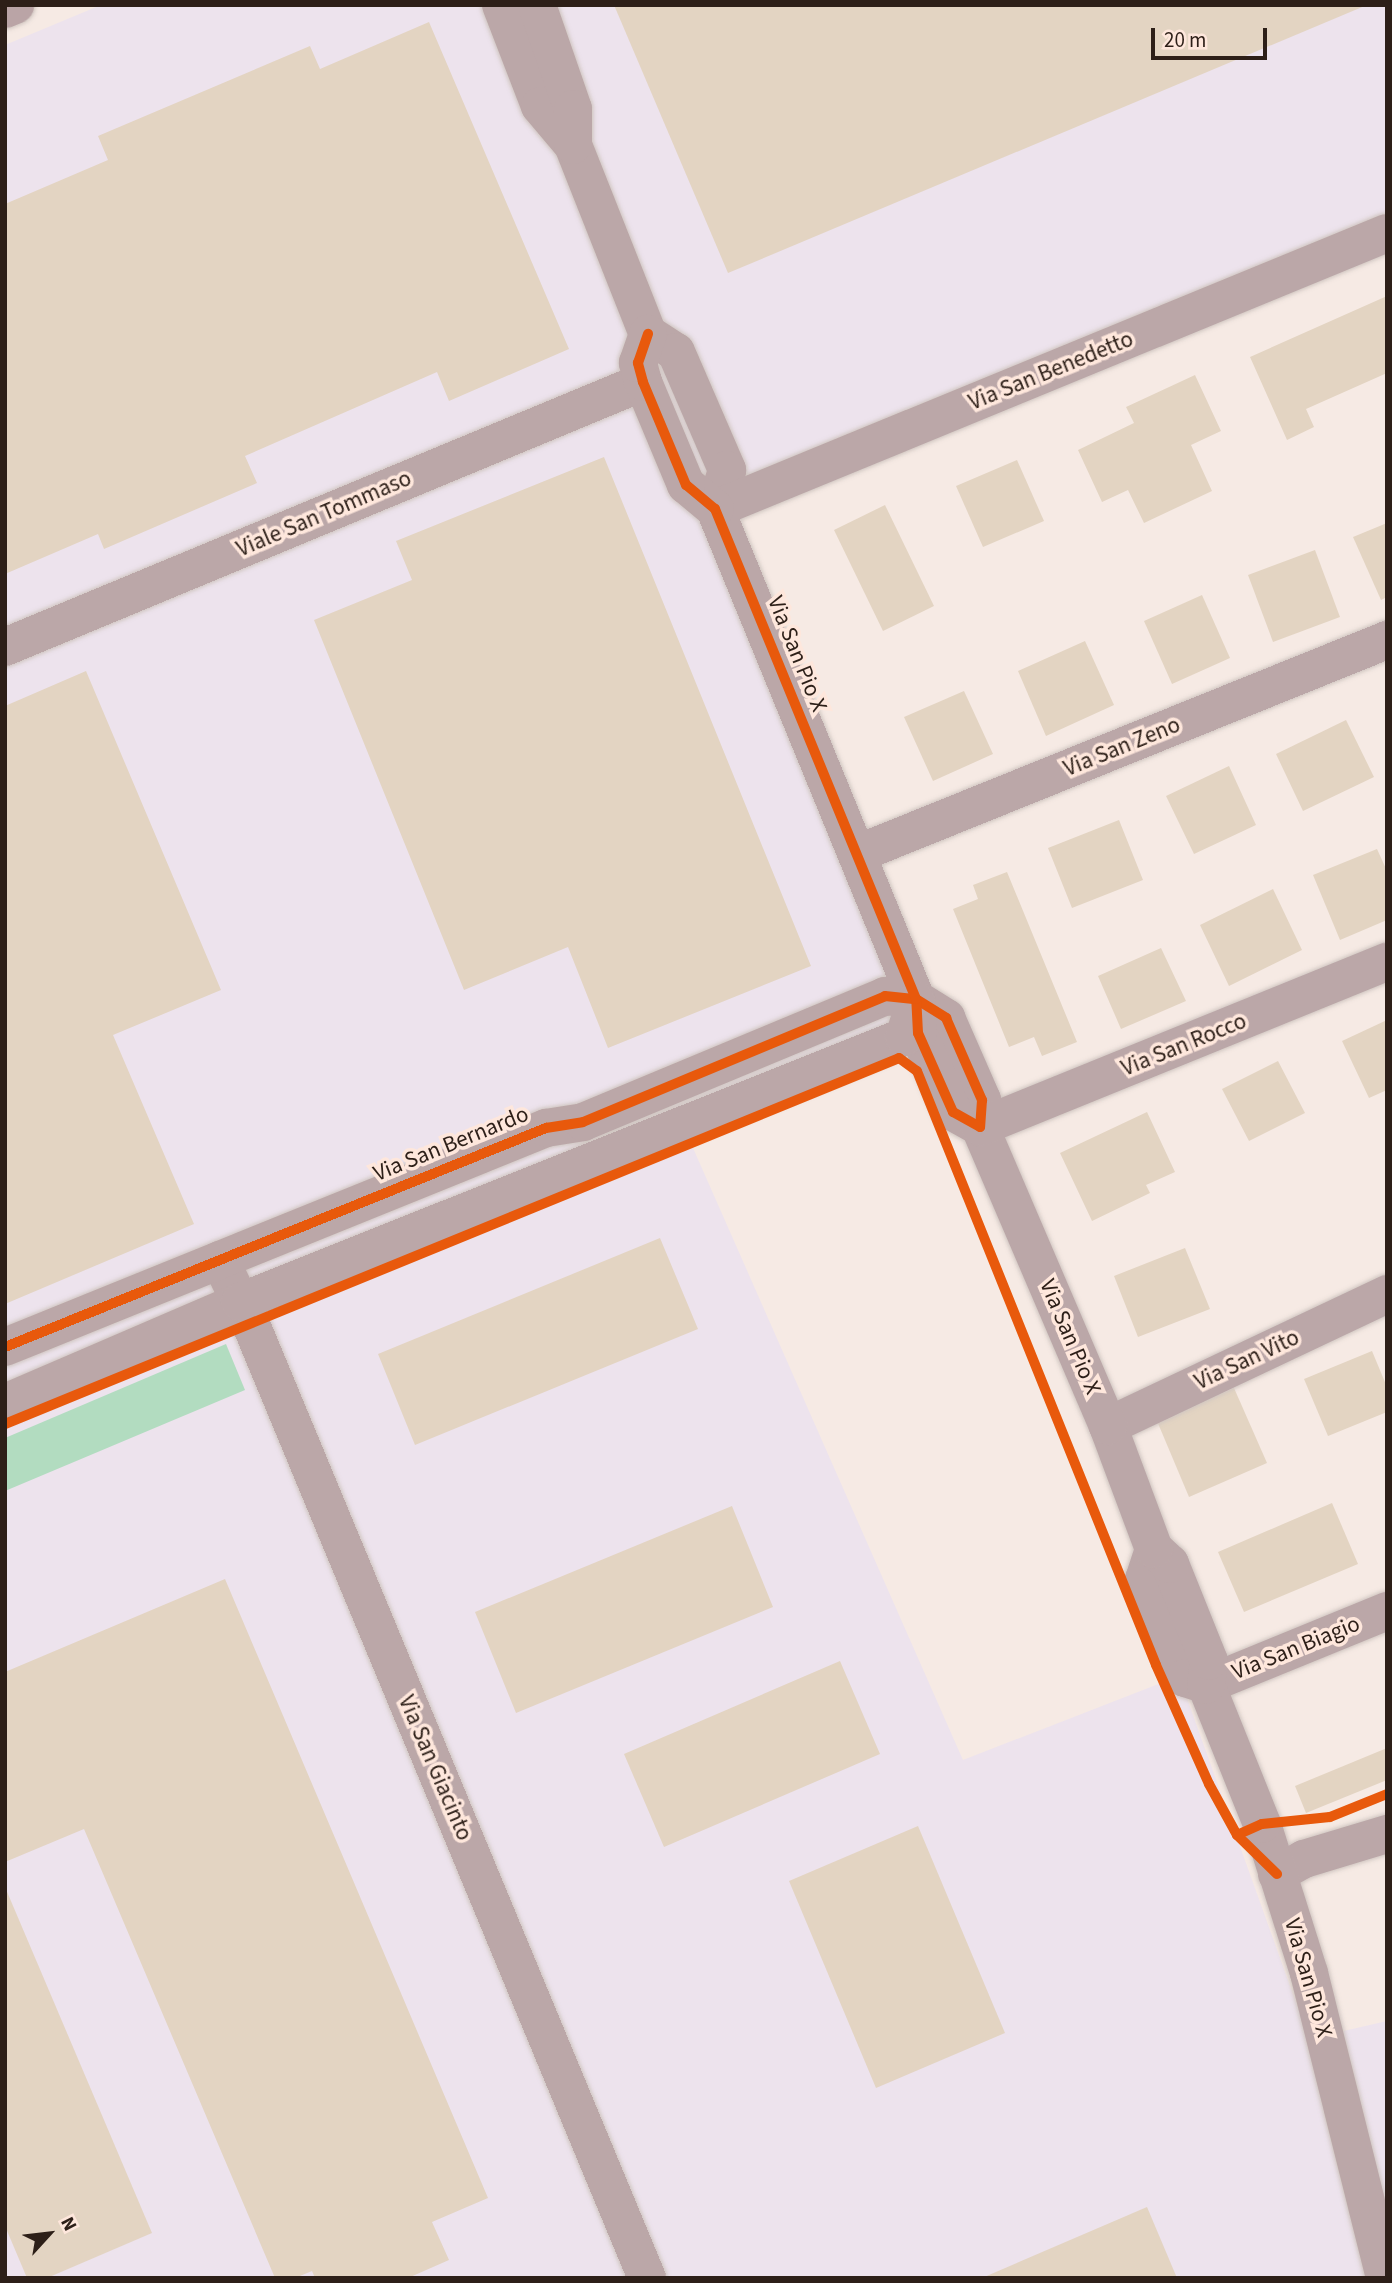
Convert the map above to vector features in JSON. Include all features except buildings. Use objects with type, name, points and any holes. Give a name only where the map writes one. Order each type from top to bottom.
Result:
[{"type":"main road","points":[[5,9],[15,5]]},
{"type":"street","points":[[501,5],[540,106],[573,145],[648,334],[676,352],[727,470],[715,509]]},
{"type":"street","points":[[537,5],[573,109],[573,145]]},
{"type":"street","name":"Via San Benedetto","points":[[715,509],[1387,233]]},
{"type":"street","name":"Via San Pio X","points":[[648,334],[638,363],[643,382],[686,485],[715,509],[916,999],[918,1033],[953,1112],[980,1127],[1108,1426],[1154,1549],[1144,1579],[1185,1678],[1206,1685],[1262,1824],[1309,1973],[1385,2278]]},
{"type":"street","name":"Viale San Tommaso","points":[[5,647],[643,382]]},
{"type":"street","name":"Via San Zeno","points":[[857,854],[1387,640]]},
{"type":"street","name":"Via San Rocco","points":[[980,1127],[1387,962]]},
{"type":"street","name":"Via San Bernardo","points":[[5,1348],[546,1128],[583,1122],[885,996],[916,999]]},
{"type":"street","points":[[5,1403],[240,1302],[904,1037],[916,999]]},
{"type":"street","name":"Via San Giacinto","points":[[220,1260],[240,1302],[647,2278]]},
{"type":"street","name":"Via San Vito","points":[[1108,1426],[1387,1294]]},
{"type":"street","name":"Via San Biagio","points":[[1206,1685],[1387,1611]]},
{"type":"street","points":[[1277,1874],[1304,1859],[1387,1834]]},
{"type":"shaded area","points":[[101,5],[1387,5],[1387,232],[700,517],[905,1018],[678,1114],[963,1760],[1179,1676],[1309,2039],[1387,2021],[1387,2278],[5,2278],[5,45]]},
{"type":"green space","points":[[226,1344],[245,1390],[5,1491],[5,1438]]},
{"type":"cycle path","points":[[5,1347],[546,1128],[583,1122],[885,996],[916,999],[946,1018],[982,1100],[980,1127],[953,1112],[918,1033],[916,999],[715,509],[686,485],[643,382],[638,363],[648,334]]},
{"type":"cycle path","points":[[5,1424],[899,1058],[917,1071],[1156,1665],[1209,1784],[1237,1835],[1277,1874]]},
{"type":"cycle path","points":[[1237,1835],[1262,1824],[1330,1817],[1387,1794]]}]
